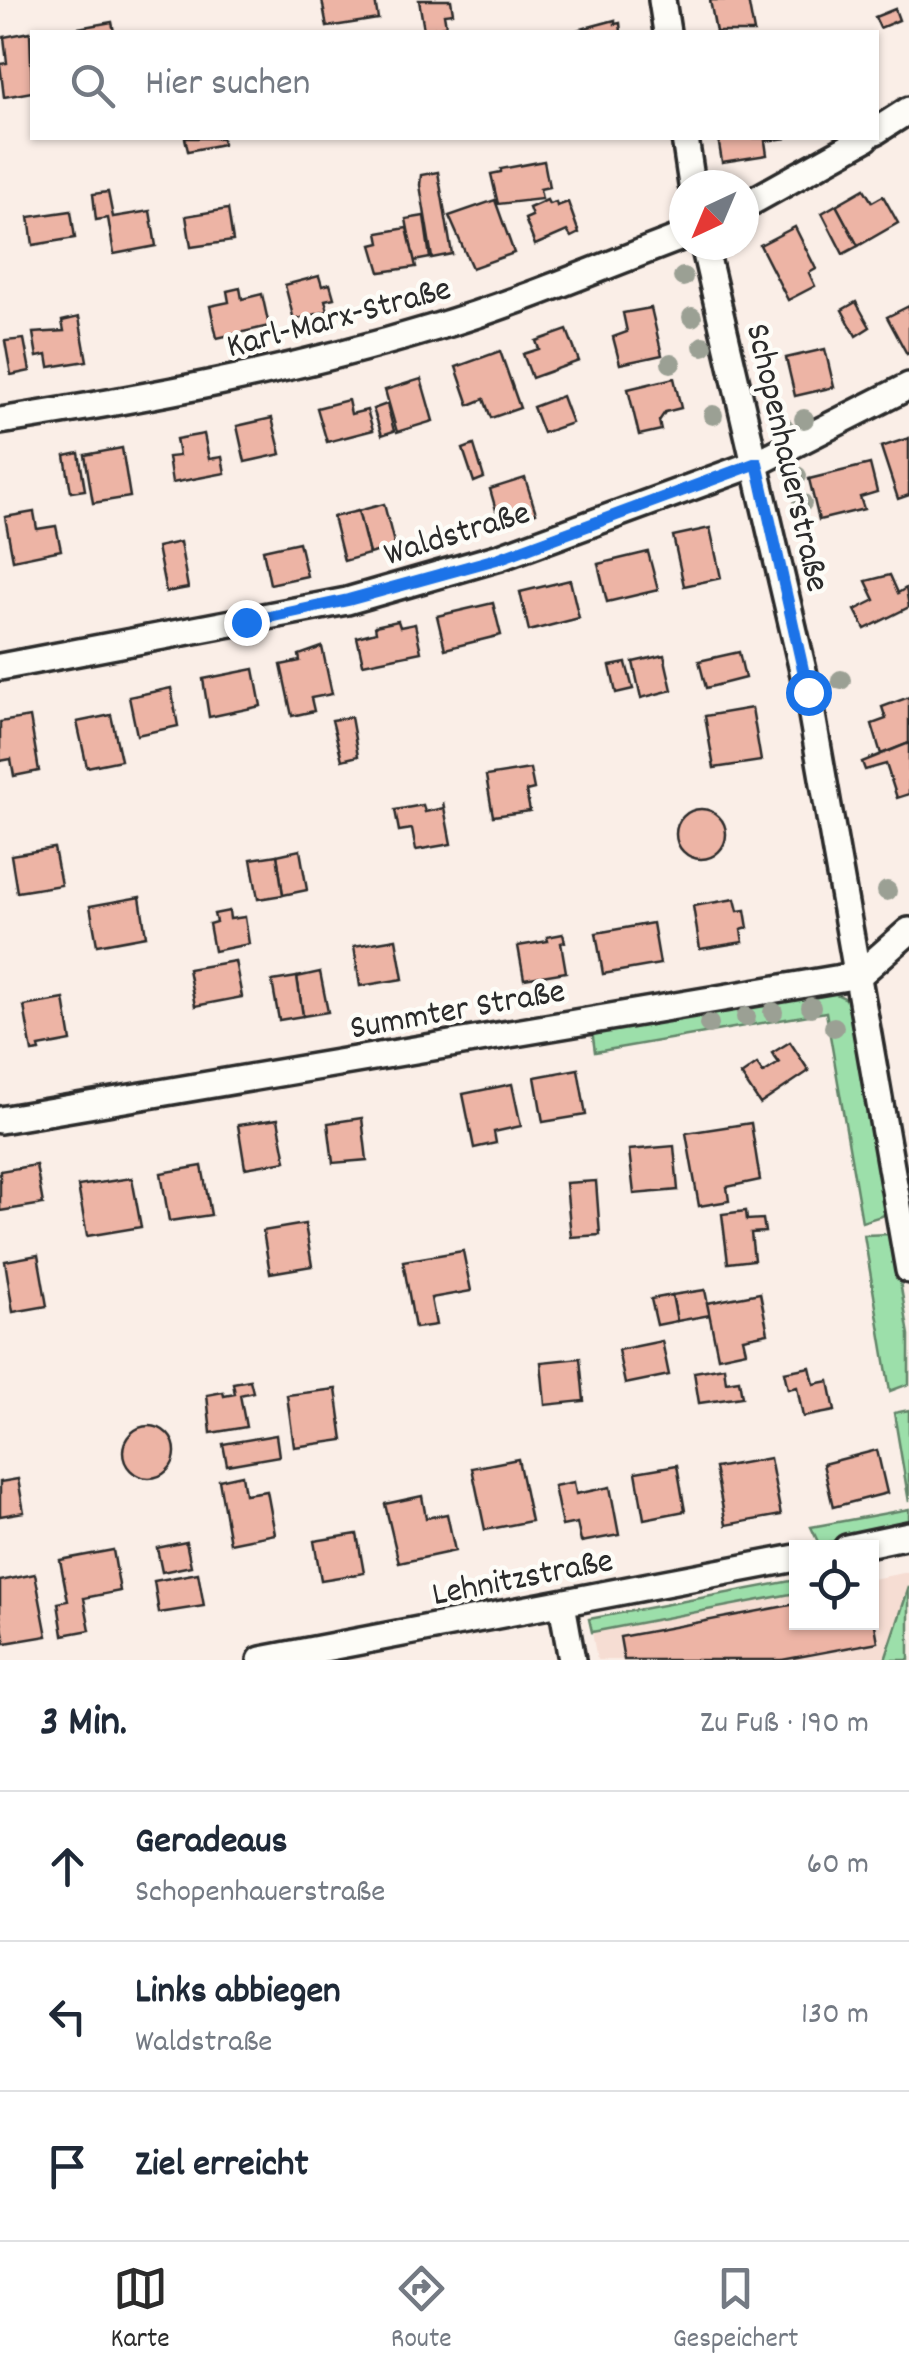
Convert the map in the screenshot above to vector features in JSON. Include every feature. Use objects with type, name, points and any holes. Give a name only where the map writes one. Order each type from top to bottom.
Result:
[{"type":"street","points":[[662,0],[668,30]]},
{"type":"street","points":[[879,129],[909,110]]},
{"type":"street","points":[[685,140],[690,170]]},
{"type":"street","points":[[759,198],[862,140]]},
{"type":"street","name":"Karl-Marx-Straße","points":[[0,421],[168,394],[314,362],[471,316],[669,242]]},
{"type":"street","name":"Schopenhauerstraße","points":[[708,260],[807,686],[909,1270]]},
{"type":"street","name":"Waldstraße","points":[[0,667],[246,622],[378,592],[500,558],[757,463],[909,386]]},
{"type":"street","points":[[860,975],[909,930]]},
{"type":"street","name":"Summter Straße","points":[[0,1120],[860,975]]},
{"type":"street","points":[[879,1541],[909,1535]]},
{"type":"street","name":"Lehnitzstraße","points":[[261,1660],[789,1559]]},
{"type":"street","points":[[562,1604],[572,1660]]},
{"type":"shaded area","points":[[909,1572],[909,1587],[885,1660],[597,1660],[592,1632],[789,1594],[789,1630],[879,1630],[879,1578]]},
{"type":"green space","points":[[830,991],[849,1000],[888,1214],[862,1222],[826,1012],[595,1052],[592,1030]]},
{"type":"green space","points":[[892,1234],[909,1335],[909,1384],[890,1391],[864,1235]]},
{"type":"green space","points":[[909,1410],[909,1502],[894,1413]]},
{"type":"green space","points":[[909,1509],[909,1526],[839,1540],[817,1540],[811,1527]]},
{"type":"green space","points":[[789,1581],[789,1594],[592,1632],[589,1619]]},
{"type":"green space","points":[[909,1587],[909,1660],[885,1660]]},
{"type":"building","points":[[322,0],[375,0],[378,19],[327,27]]},
{"type":"building","points":[[419,0],[451,0],[453,13],[444,14],[446,26],[424,30]]},
{"type":"building","points":[[710,0],[748,0],[754,30],[716,30]]},
{"type":"building","points":[[895,9],[899,20],[880,28],[875,17]]},
{"type":"building","points":[[615,20],[621,30],[578,30]]},
{"type":"building","points":[[112,22],[114,30],[78,30]]},
{"type":"building","points":[[30,32],[30,92],[4,97],[0,64],[7,63],[4,37]]},
{"type":"building","points":[[185,140],[222,140],[223,144],[188,151]]},
{"type":"building","points":[[718,140],[772,140],[765,141],[767,155],[722,162]]},
{"type":"building","points":[[544,161],[549,187],[540,189],[542,199],[498,204],[491,174]]},
{"type":"building","points":[[438,172],[452,254],[432,258],[420,185],[421,175]]},
{"type":"building","points":[[864,189],[872,202],[883,196],[898,223],[858,246],[836,205]]},
{"type":"building","points":[[108,192],[113,217],[150,211],[156,246],[114,254],[108,218],[96,220],[93,194]]},
{"type":"building","points":[[495,200],[514,253],[472,268],[449,216]]},
{"type":"building","points":[[547,200],[557,206],[568,202],[579,233],[571,237],[567,231],[535,245],[525,219],[532,216],[529,208]]},
{"type":"building","points":[[836,205],[858,246],[843,254],[822,213]]},
{"type":"building","points":[[228,209],[233,241],[191,247],[186,216]]},
{"type":"building","points":[[71,211],[75,238],[33,245],[29,217]]},
{"type":"building","points":[[424,216],[430,258],[414,261],[406,219]]},
{"type":"building","points":[[795,227],[816,269],[809,273],[815,286],[788,300],[760,245]]},
{"type":"building","points":[[407,228],[416,267],[380,272],[372,245],[380,243],[378,233]]},
{"type":"building","points":[[319,276],[322,286],[330,284],[334,298],[325,300],[328,311],[294,320],[285,285]]},
{"type":"building","points":[[240,288],[242,299],[262,294],[269,326],[217,338],[210,306],[229,302],[227,291]]},
{"type":"building","points":[[856,302],[870,327],[856,336],[842,310]]},
{"type":"building","points":[[909,306],[909,353],[907,354],[887,317]]},
{"type":"building","points":[[651,308],[662,355],[620,364],[613,337],[627,332],[623,313]]},
{"type":"building","points":[[79,317],[87,361],[49,367],[47,355],[37,357],[33,333],[64,331],[62,321]]},
{"type":"building","points":[[567,330],[579,361],[532,378],[523,354],[539,349],[536,341]]},
{"type":"building","points":[[24,339],[30,371],[11,375],[5,341]]},
{"type":"building","points":[[825,349],[834,387],[795,396],[786,358]]},
{"type":"building","points":[[500,351],[520,408],[491,418],[484,399],[469,405],[456,367]]},
{"type":"building","points":[[674,378],[681,408],[665,412],[659,421],[661,430],[639,435],[628,389]]},
{"type":"building","points":[[421,379],[433,421],[397,432],[385,390]]},
{"type":"building","points":[[562,396],[572,423],[543,433],[533,407]]},
{"type":"building","points":[[348,400],[351,414],[367,410],[373,430],[327,442],[317,408]]},
{"type":"building","points":[[387,404],[394,431],[382,435],[373,409]]},
{"type":"building","points":[[272,418],[281,454],[245,462],[237,426]]},
{"type":"building","points":[[204,434],[209,459],[222,457],[225,473],[172,483],[168,457],[179,456],[176,439]]},
{"type":"building","points":[[909,438],[909,495],[898,499],[881,447]]},
{"type":"building","points":[[474,445],[484,478],[474,482],[463,449]]},
{"type":"building","points":[[122,448],[130,497],[93,503],[85,455]]},
{"type":"building","points":[[79,453],[85,490],[71,492],[65,456]]},
{"type":"building","points":[[870,464],[877,492],[860,497],[864,509],[819,520],[809,479]]},
{"type":"building","points":[[525,478],[536,513],[500,524],[490,489]]},
{"type":"building","points":[[384,504],[395,547],[369,554],[358,511]]},
{"type":"building","points":[[358,511],[369,554],[344,561],[333,517]]},
{"type":"building","points":[[34,512],[37,529],[56,526],[61,550],[13,560],[5,517]]},
{"type":"building","points":[[710,528],[721,578],[684,586],[673,536]]},
{"type":"building","points":[[180,542],[188,588],[166,592],[157,547]]},
{"type":"building","points":[[299,542],[307,576],[270,584],[263,550]]},
{"type":"building","points":[[648,552],[658,590],[607,602],[598,564]]},
{"type":"building","points":[[890,575],[898,593],[906,588],[909,607],[865,629],[855,610],[875,600],[866,581]]},
{"type":"building","points":[[570,580],[579,618],[529,631],[520,592]]},
{"type":"building","points":[[493,603],[501,635],[445,649],[437,616]]},
{"type":"building","points":[[398,621],[400,627],[415,624],[421,652],[363,664],[357,637],[376,632],[375,626]]},
{"type":"building","points":[[322,647],[332,694],[311,698],[314,711],[292,716],[281,665],[300,661],[299,655]]},
{"type":"building","points":[[739,652],[745,678],[706,688],[699,661]]},
{"type":"building","points":[[664,655],[672,690],[641,698],[633,662]]},
{"type":"building","points":[[626,663],[633,689],[616,693],[610,666]]},
{"type":"building","points":[[254,669],[261,706],[209,717],[203,679]]},
{"type":"building","points":[[171,688],[178,726],[137,735],[129,697]]},
{"type":"building","points":[[909,697],[909,743],[881,754],[872,724],[886,719],[882,707]]},
{"type":"building","points":[[752,708],[761,761],[714,768],[705,716]]},
{"type":"building","points":[[111,715],[121,760],[87,767],[77,722]]},
{"type":"building","points":[[30,717],[39,771],[14,776],[11,759],[0,761],[0,722]]},
{"type":"building","points":[[351,717],[358,756],[342,760],[332,720]]},
{"type":"building","points":[[909,743],[909,794],[897,798],[886,764],[865,770],[862,762]]},
{"type":"building","points":[[530,769],[534,789],[526,791],[530,811],[493,816],[486,776]]},
{"type":"building","points":[[443,802],[451,844],[416,850],[412,829],[399,831],[395,810],[423,805],[425,812],[444,808]]},
{"type":"building","points":[[691,810],[711,810],[725,824],[725,844],[711,858],[691,858],[677,844],[677,824]]},
{"type":"building","points":[[54,848],[61,885],[17,892],[11,855]]},
{"type":"building","points":[[300,850],[307,890],[283,895],[277,855]]},
{"type":"building","points":[[277,855],[283,895],[258,899],[251,859]]},
{"type":"building","points":[[140,897],[146,936],[97,945],[90,906]]},
{"type":"building","points":[[735,899],[738,911],[745,910],[748,928],[741,930],[743,942],[700,949],[693,906]]},
{"type":"building","points":[[229,911],[230,919],[245,917],[249,944],[214,951],[209,924],[216,922],[214,914]]},
{"type":"building","points":[[653,923],[660,964],[603,974],[596,933]]},
{"type":"building","points":[[563,934],[566,972],[524,979],[518,946]]},
{"type":"building","points":[[396,939],[403,979],[360,986],[354,946]]},
{"type":"building","points":[[235,961],[242,997],[195,1006],[188,969]]},
{"type":"building","points":[[320,972],[328,1012],[303,1016],[297,977]]},
{"type":"building","points":[[297,977],[303,1016],[279,1020],[272,981]]},
{"type":"building","points":[[64,999],[71,1041],[32,1052],[24,1006]]},
{"type":"building","points":[[790,1042],[809,1071],[760,1104],[741,1075],[757,1064],[763,1073],[779,1063],[772,1053]]},
{"type":"building","points":[[578,1069],[586,1115],[543,1122],[535,1077]]},
{"type":"building","points":[[512,1084],[521,1126],[494,1132],[496,1143],[474,1148],[463,1094]]},
{"type":"building","points":[[362,1118],[367,1160],[333,1163],[328,1123]]},
{"type":"building","points":[[278,1119],[286,1161],[245,1168],[238,1125]]},
{"type":"building","points":[[751,1123],[760,1180],[727,1187],[729,1201],[699,1206],[686,1133]]},
{"type":"building","points":[[674,1146],[678,1190],[634,1194],[629,1150]]},
{"type":"building","points":[[36,1165],[43,1204],[0,1211],[0,1171]]},
{"type":"building","points":[[202,1166],[211,1215],[169,1221],[161,1173]]},
{"type":"building","points":[[132,1178],[141,1227],[87,1236],[78,1186]]},
{"type":"building","points":[[596,1181],[600,1235],[571,1237],[566,1183]]},
{"type":"building","points":[[746,1211],[747,1220],[763,1219],[765,1232],[751,1233],[754,1260],[728,1263],[722,1214]]},
{"type":"building","points":[[305,1224],[312,1266],[270,1273],[263,1231]]},
{"type":"building","points":[[463,1251],[471,1291],[431,1298],[436,1325],[415,1328],[403,1261]]},
{"type":"building","points":[[38,1255],[47,1306],[13,1312],[5,1261]]},
{"type":"building","points":[[705,1290],[710,1315],[677,1321],[672,1295]]},
{"type":"building","points":[[760,1293],[768,1333],[743,1338],[746,1351],[718,1357],[707,1303]]},
{"type":"building","points":[[672,1295],[677,1321],[657,1325],[651,1299]]},
{"type":"building","points":[[662,1341],[669,1375],[625,1384],[618,1350]]},
{"type":"building","points":[[580,1358],[584,1401],[545,1405],[541,1362]]},
{"type":"building","points":[[724,1367],[726,1382],[739,1380],[742,1397],[699,1403],[694,1372]]},
{"type":"building","points":[[810,1367],[814,1384],[829,1381],[835,1411],[803,1417],[797,1387],[788,1389],[784,1372]]},
{"type":"building","points":[[250,1380],[253,1392],[240,1395],[246,1427],[211,1433],[207,1395],[235,1394],[233,1383]]},
{"type":"building","points":[[336,1389],[343,1440],[294,1447],[287,1395]]},
{"type":"building","points":[[149,1426],[167,1434],[175,1452],[167,1470],[149,1478],[131,1470],[123,1452],[131,1434]]},
{"type":"building","points":[[276,1435],[279,1456],[227,1465],[223,1444]]},
{"type":"building","points":[[877,1450],[887,1493],[833,1507],[823,1464]]},
{"type":"building","points":[[770,1458],[781,1515],[726,1525],[715,1468]]},
{"type":"building","points":[[518,1459],[531,1521],[485,1530],[472,1468]]},
{"type":"building","points":[[677,1465],[685,1511],[644,1519],[636,1472]]},
{"type":"building","points":[[242,1475],[245,1494],[267,1491],[275,1534],[230,1543],[219,1480]]},
{"type":"building","points":[[18,1479],[24,1512],[0,1516],[0,1482]]},
{"type":"building","points":[[574,1482],[576,1494],[610,1487],[619,1535],[581,1542],[577,1523],[562,1526],[554,1486]]},
{"type":"building","points":[[422,1496],[426,1518],[447,1514],[455,1551],[399,1563],[385,1504]]},
{"type":"building","points":[[357,1534],[364,1573],[321,1580],[314,1541]]},
{"type":"building","points":[[186,1542],[191,1566],[162,1572],[157,1548]]},
{"type":"building","points":[[113,1550],[120,1591],[84,1598],[90,1630],[63,1635],[58,1603],[68,1601],[60,1560]]},
{"type":"building","points":[[198,1573],[204,1606],[159,1613],[154,1581]]},
{"type":"building","points":[[35,1574],[47,1636],[5,1643],[0,1581]]},
{"type":"building","points":[[789,1605],[789,1630],[876,1630],[878,1642],[782,1660],[624,1660],[620,1637]]},
{"type":"route","points":[[246,622],[348,600],[500,558],[757,463],[808,692]]}]
